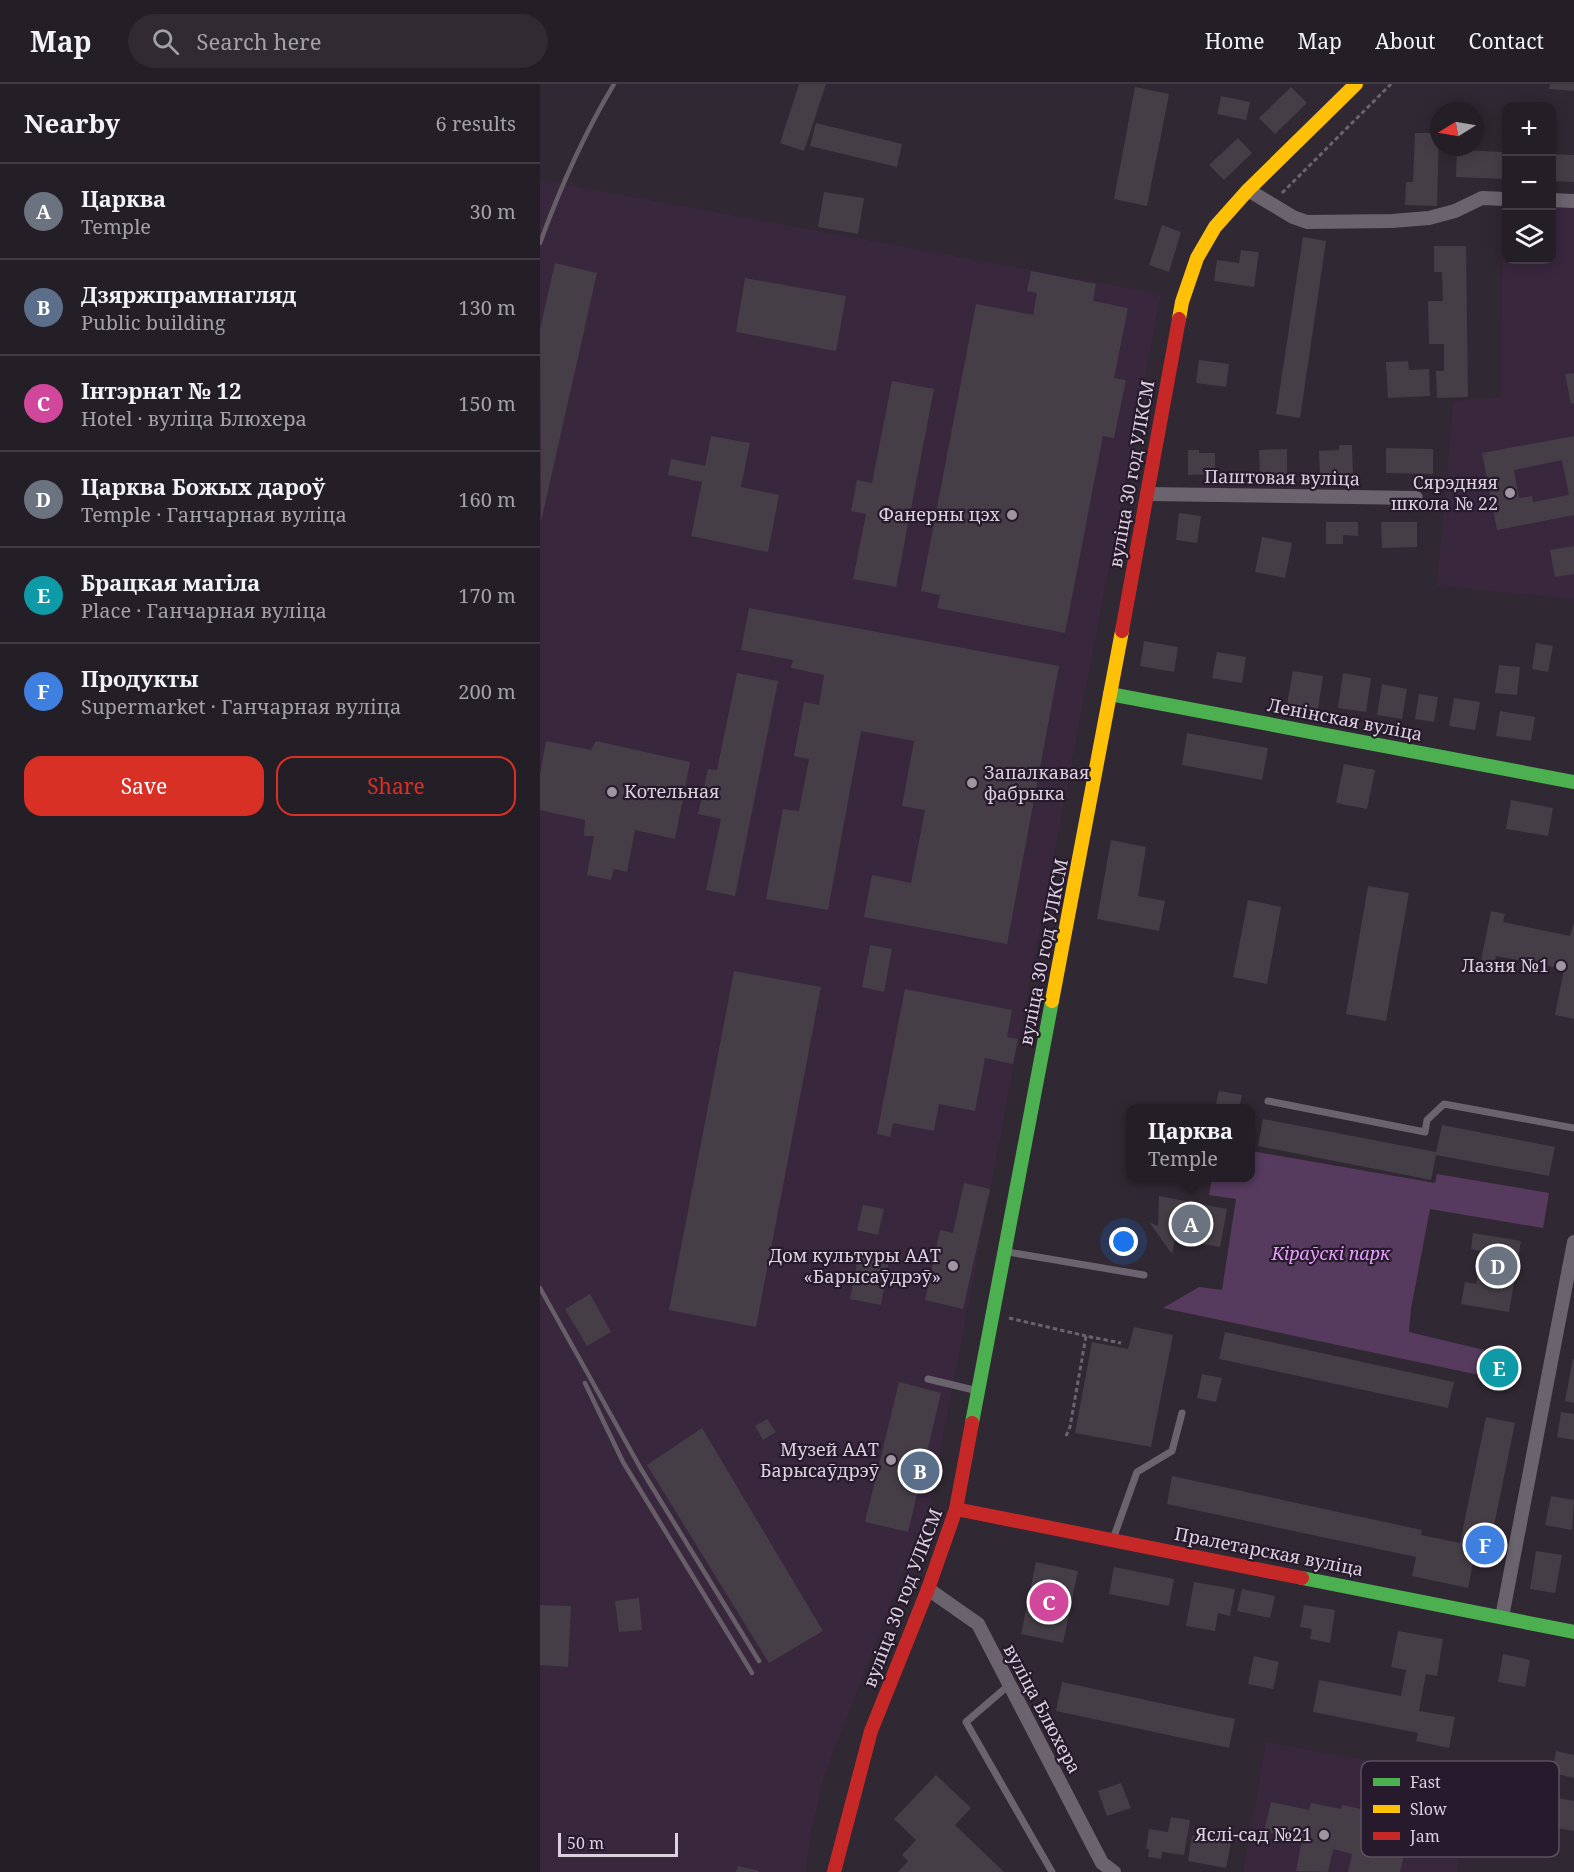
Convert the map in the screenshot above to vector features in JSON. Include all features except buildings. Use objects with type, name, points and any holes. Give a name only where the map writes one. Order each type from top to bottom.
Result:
[{"type":"main road","name":"вуліца 30 год УЛКСМ","points":[[834,1872],[871,1731],[928,1589],[956,1509],[1182,302],[1197,258],[1215,227],[1248,190],[1356,84]]},
{"type":"main road","name":"Ленінская вуліца","points":[[1110,694],[1574,782]]},
{"type":"main road","name":"Пралетарская вуліца","points":[[956,1509],[1574,1632]]},
{"type":"street","points":[[1248,190],[1293,217],[1307,222],[1429,218],[1455,211],[1482,198],[1502,199]]},
{"type":"street","points":[[1556,200],[1574,201]]},
{"type":"street","name":"Паштовая вуліца","points":[[1147,494],[1416,498]]},
{"type":"street","points":[[1502,1617],[1569,1299],[1574,1242]]},
{"type":"street","name":"вуліца Блюхера","points":[[928,1589],[978,1624],[1108,1869]]},
{"type":"lane","points":[[1268,1101],[1425,1132],[1426,1120],[1444,1104],[1574,1128]]},
{"type":"lane","points":[[1005,1252],[1144,1275]]},
{"type":"lane","points":[[928,1379],[978,1391]]},
{"type":"lane","points":[[1113,1539],[1137,1472],[1172,1451],[1182,1413]]},
{"type":"lane","points":[[1009,1685],[966,1722],[1052,1872]]},
{"type":"path","points":[[1271,204],[1391,84]]},
{"type":"path","points":[[1007,1317],[1121,1342]]},
{"type":"path","points":[[1066,1436],[1070,1427],[1086,1336]]},
{"type":"shaded area","points":[[540,180],[1161,294],[931,1501],[825,1774],[811,1832],[806,1872],[540,1872]]},
{"type":"shaded area","name":"Сярэдняя школа № 22","points":[[1556,206],[1574,207],[1574,599],[1437,586],[1453,401],[1501,397],[1502,264],[1556,264]]},
{"type":"shaded area","points":[[1266,1742],[1370,1761],[1361,1761],[1361,1857],[1460,1857],[1457,1872],[1243,1872]]},
{"type":"green space","name":"Кіраўскі парк","points":[[1255,1152],[1435,1183],[1437,1174],[1549,1193],[1543,1228],[1430,1209],[1411,1309],[1409,1332],[1484,1350],[1490,1363],[1484,1376],[1163,1308],[1199,1287],[1222,1290],[1236,1199],[1209,1195],[1211,1182],[1255,1182]]},
{"type":"railway","points":[[540,243],[573,162],[614,84]]},
{"type":"railway","points":[[540,1288],[641,1469],[759,1661]]},
{"type":"railway","points":[[585,1383],[623,1462],[752,1673]]},
{"type":"traffic: fast","points":[[1110,694],[1574,782]]},
{"type":"traffic: fast","points":[[972,1423],[1052,1001]]},
{"type":"traffic: fast","points":[[1302,1578],[1574,1632]]},
{"type":"traffic: slow","points":[[1179,319],[1182,302],[1197,258],[1215,227],[1248,190],[1356,84]]},
{"type":"traffic: slow","points":[[1052,1001],[1122,631]]},
{"type":"traffic: jam","points":[[1122,631],[1179,319]]},
{"type":"traffic: jam","points":[[834,1872],[871,1731],[928,1589],[956,1509],[972,1423]]},
{"type":"traffic: jam","points":[[956,1509],[1302,1578]]},
{"type":"place","name":"Сярэдняя школа № 22","points":[[1510,493]]},
{"type":"place","name":"Фанерны цэх","points":[[1012,515]]},
{"type":"place","name":"Запалкавая фабрыка","points":[[972,783]]},
{"type":"place","name":"Котельная","points":[[612,792]]},
{"type":"place","name":"Лазня №1","points":[[1561,966]]},
{"type":"place","name":"Царква","points":[[1191,1224]]},
{"type":"place","name":"Дом культуры ААТ «Барысаўдрэў»","points":[[953,1266]]},
{"type":"place","name":"Царква Божых дароў","points":[[1498,1266]]},
{"type":"place","name":"Брацкая магіла","points":[[1499,1368]]},
{"type":"place","name":"Музей ААТ Барысаўдрэў","points":[[891,1460]]},
{"type":"place","name":"Дзяржпрамнагляд","points":[[920,1471]]},
{"type":"place","name":"Продукты","points":[[1485,1545]]},
{"type":"place","name":"Інтэрнат № 12","points":[[1049,1602]]},
{"type":"place","name":"Яслі-сад №21","points":[[1324,1835]]}]
